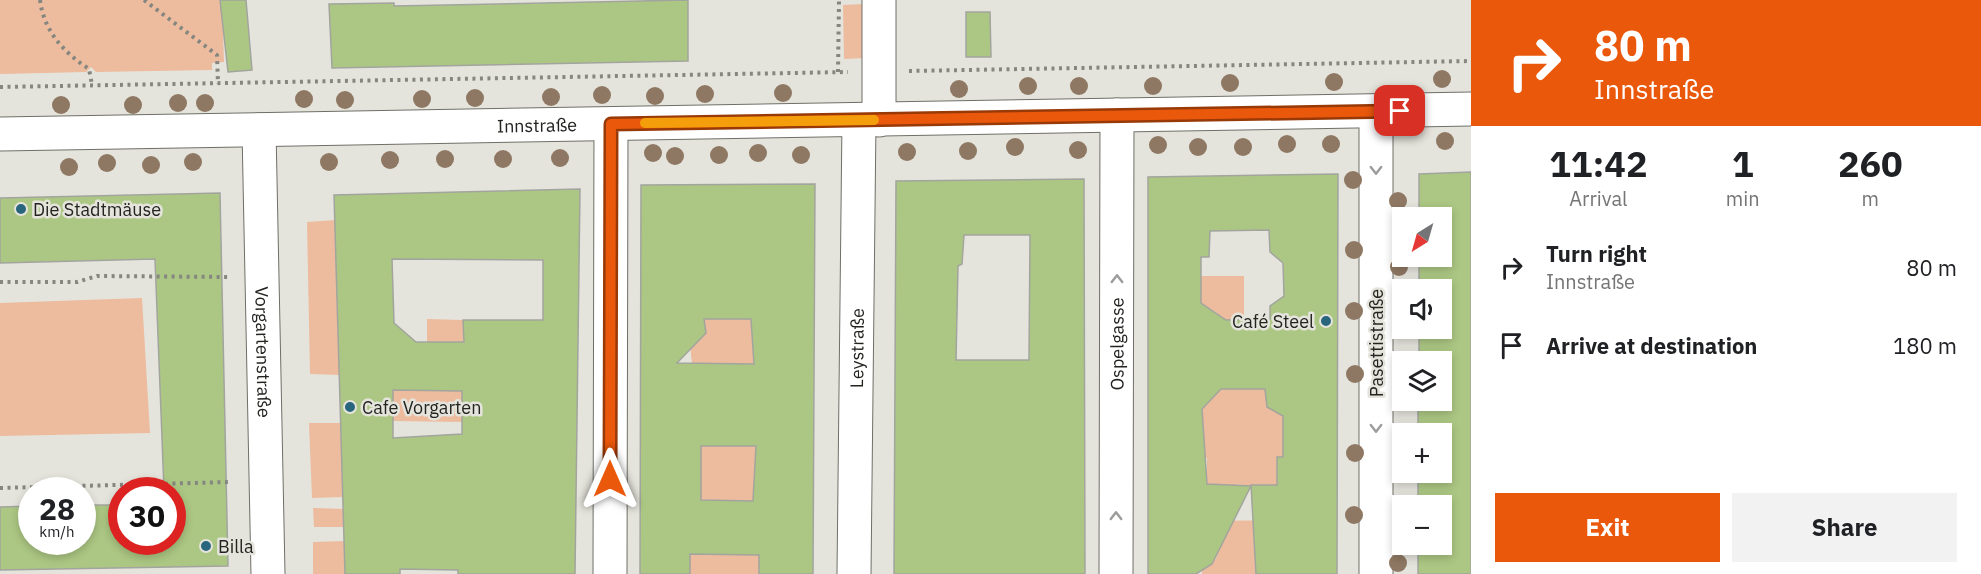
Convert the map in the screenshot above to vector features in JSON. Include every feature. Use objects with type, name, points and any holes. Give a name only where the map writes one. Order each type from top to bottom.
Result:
[{"type":"street","name":"Leystraße","points":[[854,574],[869,120],[879,72],[879,1]]},
{"type":"street","name":"Innstraße","points":[[0,134],[1471,109]]},
{"type":"street","name":"Pasettistraße","points":[[1376,111],[1376,574]]},
{"type":"street","name":"Ospelgasse","points":[[1116,574],[1117,116]]},
{"type":"street","points":[[609,574],[611,124]]},
{"type":"street","name":"Vorgartenstraße","points":[[259,130],[268,574]]},
{"type":"path","points":[[40,0],[43,20],[57,41],[76,61],[89,69],[92,86]]},
{"type":"path","points":[[144,0],[217,55],[218,84]]},
{"type":"path","points":[[838,72],[839,0]]},
{"type":"path","points":[[0,87],[1471,61]]},
{"type":"path","points":[[0,282],[77,282],[97,276],[229,277]]},
{"type":"path","points":[[0,488],[231,482]]},
{"type":"shaded area","points":[[0,0],[222,0],[224,62],[212,63],[212,70],[96,72],[91,67],[86,72],[0,74]]},
{"type":"shaded area","points":[[864,4],[865,58],[844,59],[843,5]]},
{"type":"shaded area","points":[[336,220],[341,375],[310,374],[307,222]]},
{"type":"shaded area","points":[[737,233],[761,364],[692,364],[690,344],[706,333],[705,325],[696,321]]},
{"type":"shaded area","points":[[1201,276],[1244,276],[1244,320],[1218,320],[1217,313],[1209,308],[1201,308]]},
{"type":"shaded area","points":[[142,298],[150,433],[0,436],[0,303]]},
{"type":"shaded area","points":[[427,319],[463,320],[464,342],[427,342]]},
{"type":"shaded area","points":[[393,374],[409,391],[462,391],[462,422],[393,421]]},
{"type":"shaded area","points":[[1284,386],[1271,392],[1266,399],[1267,407],[1283,411],[1283,457],[1277,457],[1282,493],[1262,487],[1242,485],[1221,486],[1201,491],[1202,475],[1207,475],[1207,458],[1202,457],[1200,401],[1210,401],[1216,389]]},
{"type":"shaded area","points":[[309,423],[341,423],[344,497],[312,498]]},
{"type":"shaded area","points":[[695,446],[759,446],[759,470],[754,475],[754,483],[761,490],[754,502],[702,501],[697,497],[697,488],[701,485],[701,474],[695,470]]},
{"type":"shaded area","points":[[313,508],[345,509],[346,527],[314,527]]},
{"type":"shaded area","points":[[1283,520],[1255,556],[1256,574],[1202,574],[1202,567],[1216,559],[1219,548],[1202,521]]},
{"type":"shaded area","points":[[690,529],[726,554],[759,555],[759,574],[690,574]]},
{"type":"shaded area","points":[[346,541],[345,574],[313,574],[313,542]]},
{"type":"building","points":[[220,0],[246,0],[252,70],[228,72]]},
{"type":"building","points":[[688,0],[688,61],[332,68],[329,4],[394,3],[394,6]]},
{"type":"building","points":[[966,12],[990,12],[991,57],[966,57]]},
{"type":"building","points":[[1471,172],[1471,574],[1418,574],[1418,555],[1452,555],[1452,495],[1418,495],[1418,483],[1452,483],[1452,423],[1418,423],[1418,411],[1452,411],[1452,351],[1419,351],[1419,339],[1452,339],[1452,279],[1419,279],[1419,267],[1452,267],[1452,207],[1419,207],[1419,174]]},
{"type":"building","points":[[1338,174],[1337,574],[1256,574],[1251,485],[1277,485],[1277,457],[1283,457],[1283,416],[1267,407],[1265,389],[1221,389],[1202,409],[1207,484],[1251,486],[1212,564],[1196,574],[1148,574],[1148,177]],"holes":[[[1269,230],[1270,252],[1283,263],[1284,296],[1270,306],[1270,319],[1226,320],[1201,303],[1201,257],[1209,257],[1210,231]]]},
{"type":"building","points":[[1084,179],[1085,574],[894,574],[896,181]],"holes":[[[964,235],[1030,235],[1029,360],[956,360],[958,266],[962,264]]]},
{"type":"building","points":[[815,184],[813,574],[759,574],[759,555],[690,554],[690,574],[640,574],[641,185]],"holes":[[[704,319],[751,319],[754,364],[677,363],[706,333]],[[701,446],[756,446],[753,501],[701,500]]]},
{"type":"building","points":[[580,189],[575,574],[458,574],[458,570],[400,569],[400,574],[345,574],[334,195]],"holes":[[[392,259],[543,260],[543,320],[463,320],[464,342],[416,342],[394,323]],[[393,390],[462,391],[462,434],[393,438]]]},
{"type":"building","points":[[220,193],[228,566],[0,570],[0,507],[18,506],[18,555],[96,555],[96,505],[108,505],[108,555],[186,555],[186,477],[163,477],[155,259],[0,263],[0,198]]},
{"type":"slow traffic","points":[[645,123],[874,120]]},
{"type":"place","name":"Die Stadtmäuse","points":[[21,209]]},
{"type":"place","name":"Café Steel","points":[[1326,321]]},
{"type":"place","name":"Cafe Vorgarten","points":[[350,407]]},
{"type":"place","name":"Billa","points":[[206,546]]},
{"type":"route","points":[[610,479],[611,124],[1400,111]]}]
